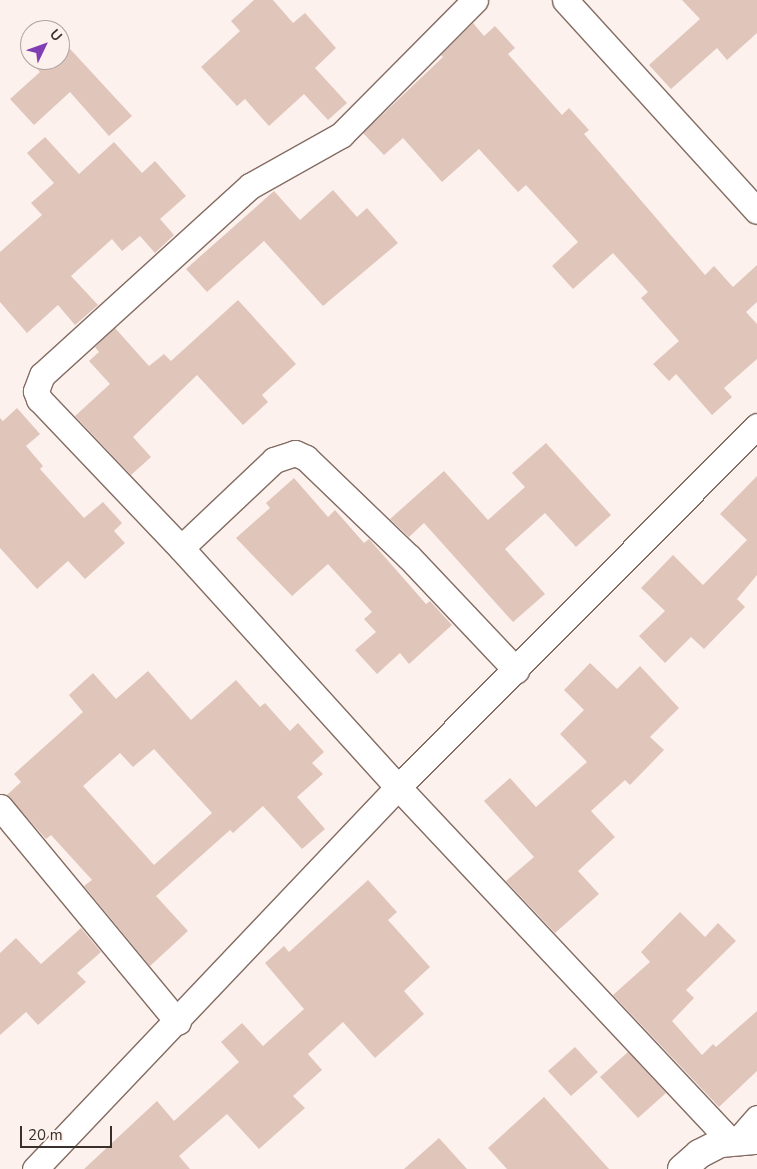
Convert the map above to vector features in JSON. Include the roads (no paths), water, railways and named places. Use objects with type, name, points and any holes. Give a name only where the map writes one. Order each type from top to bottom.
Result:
[{"type":"street","points":[[475,0],[341,135],[250,186],[36,383],[39,399],[181,548],[398,787],[742,1140]]},
{"type":"street","points":[[565,0],[757,211]]},
{"type":"street","points":[[35,1169],[178,1022],[398,787],[756,430]]},
{"type":"street","points":[[181,548],[274,460],[294,453],[306,458],[409,557],[516,670]]},
{"type":"street","points":[[0,807],[178,1022]]},
{"type":"street","points":[[682,1169],[699,1154],[742,1140],[757,1118]]}]
